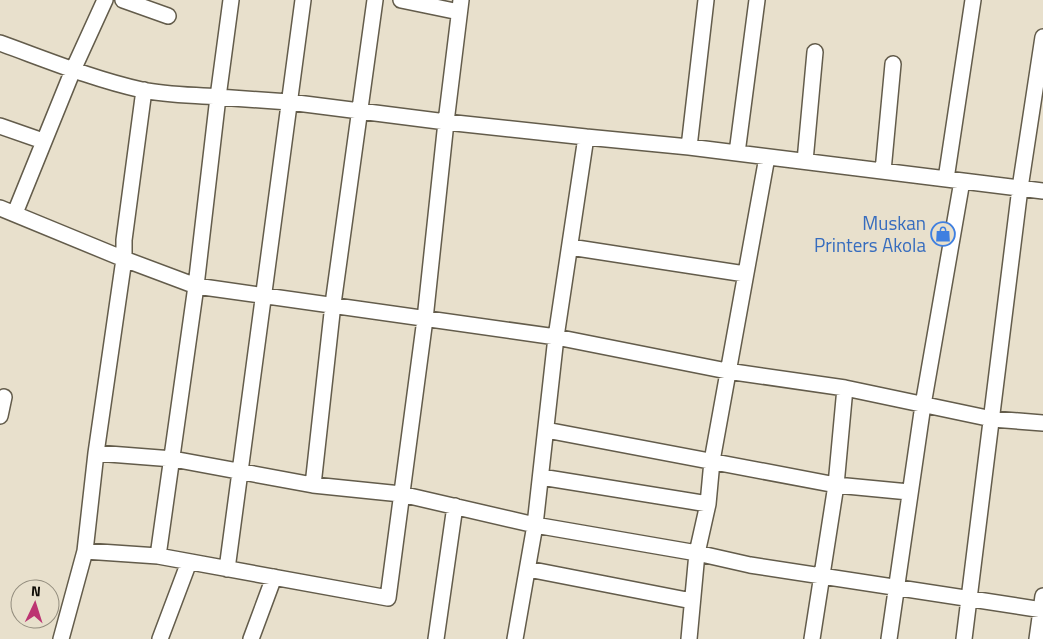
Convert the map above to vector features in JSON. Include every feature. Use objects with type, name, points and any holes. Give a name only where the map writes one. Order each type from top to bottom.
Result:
[{"type":"street","points":[[105,0],[43,141],[7,211],[196,286],[556,337],[727,371],[845,388],[992,419],[1043,423]]},
{"type":"street","points":[[123,0],[168,16]]},
{"type":"street","points":[[158,556],[196,286],[231,0]]},
{"type":"street","points":[[227,569],[238,473],[303,0]]},
{"type":"street","points":[[313,485],[333,304],[375,0]]},
{"type":"street","points":[[85,551],[158,556],[388,598],[425,319],[460,6],[401,0]]},
{"type":"street","points":[[689,147],[706,0]]},
{"type":"street","points":[[737,153],[757,0]]},
{"type":"street","points":[[946,179],[973,0]]},
{"type":"street","points":[[964,639],[1020,188],[1043,37]]},
{"type":"street","points":[[0,43],[73,70],[144,90],[289,102],[446,122],[689,147],[1043,192]]},
{"type":"street","points":[[805,161],[815,52]]},
{"type":"street","points":[[883,171],[893,64]]},
{"type":"street","points":[[61,639],[85,551],[96,453],[124,259],[124,240],[144,90]]},
{"type":"street","points":[[0,126],[43,141]]},
{"type":"street","points":[[515,639],[535,525],[556,337],[586,137]]},
{"type":"street","points":[[689,639],[697,553],[708,504],[712,460],[767,157]]},
{"type":"street","points":[[889,639],[923,404],[962,181]]},
{"type":"street","points":[[570,247],[745,274]]},
{"type":"street","points":[[812,639],[836,484],[845,388]]},
{"type":"street","points":[[0,416],[4,396]]},
{"type":"street","points":[[546,430],[836,484],[909,492]]},
{"type":"street","points":[[96,453],[173,460],[313,485],[401,494],[535,525],[697,553],[750,565],[969,599],[1042,605],[1038,639]]},
{"type":"street","points":[[541,477],[708,504]]},
{"type":"street","points":[[436,639],[455,506]]},
{"type":"street","points":[[160,639],[189,562]]},
{"type":"street","points":[[528,569],[692,601]]},
{"type":"street","points":[[251,639],[274,577]]},
{"type":"place","name":"Muskan Printers Akola","points":[[943,234]]}]
